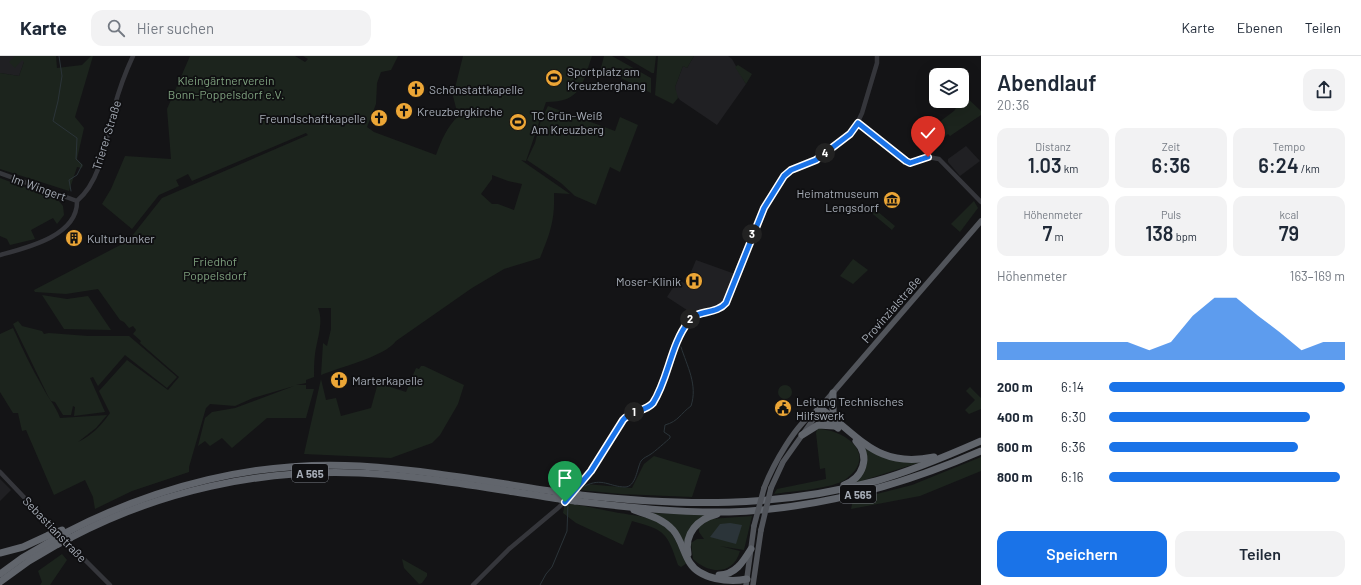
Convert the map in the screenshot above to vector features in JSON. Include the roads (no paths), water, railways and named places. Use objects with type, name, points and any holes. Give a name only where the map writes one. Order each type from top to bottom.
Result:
[{"type":"highway","points":[[827,491],[849,483],[857,478],[863,466],[864,460],[860,446],[836,424],[833,413],[833,393]]},
{"type":"highway","points":[[818,410],[876,452],[896,460],[924,460],[951,454]]},
{"type":"highway","points":[[802,435],[818,425],[836,424]]},
{"type":"highway","name":"A 565","points":[[66,534],[186,492],[224,483],[290,474],[337,473],[384,475],[562,496],[577,495],[651,502],[708,504],[781,498],[827,491],[890,477],[981,441]]},
{"type":"highway","name":"A 565","points":[[577,495],[619,506],[671,510],[728,512],[781,508],[860,494],[900,483],[981,452]]},
{"type":"highway","name":"A 565","points":[[0,574],[22,558],[53,540],[97,517],[132,502],[186,484],[221,476],[291,466],[337,465],[385,468],[562,496]]},
{"type":"highway","points":[[619,506],[655,517],[666,524],[677,536],[694,566],[711,575],[728,577],[736,575],[749,584]]},
{"type":"highway","points":[[687,554],[688,538],[693,528],[709,516],[728,512]]},
{"type":"highway","points":[[0,553],[53,540]]},
{"type":"highway","name":"A 565","points":[[0,582],[29,561],[53,540]]},
{"type":"highway","points":[[728,577],[741,564],[751,549]]},
{"type":"highway","points":[[728,577],[736,585]]},
{"type":"main road","name":"Provinzialstraße","points":[[749,584],[754,575],[761,530],[771,488],[784,462],[815,417],[818,410],[981,221]]},
{"type":"main road","name":"Provinzialstraße","points":[[749,584],[754,526],[764,488],[788,442],[811,414],[818,410]]},
{"type":"street","name":"Trierer Straße","points":[[0,255],[44,241],[60,232],[73,215],[77,206],[77,201],[84,195],[97,169],[115,106],[133,56]]},
{"type":"street","points":[[473,585],[514,544],[558,508],[577,495],[623,420],[630,414],[649,407],[653,403],[677,343],[689,321],[696,314],[717,310],[725,305],[764,208],[784,176],[791,170],[816,160],[850,134],[858,123],[877,56]]},
{"type":"street","points":[[858,123],[910,163],[926,157],[934,157],[942,160],[981,202]]},
{"type":"street","name":"Im Wingert","points":[[0,173],[77,201]]},
{"type":"street","name":"Sebastianstraße","points":[[0,472],[46,522],[110,585]]},
{"type":"waterway","points":[[59,56],[62,76],[53,121],[77,138],[76,159],[82,165],[77,175],[69,180],[71,191]]},
{"type":"waterway","points":[[585,486],[596,482],[620,487],[629,486],[636,477],[641,461],[670,438],[670,436],[664,432],[665,425],[676,419],[691,406],[693,398],[691,376],[681,347]]},
{"type":"waterway","points":[[540,585],[552,567],[567,531],[568,504]]},
{"type":"place","name":"Sportplatz am Kreuzberghang","points":[[554,78]]},
{"type":"place","name":"Schönstattkapelle","points":[[416,89]]},
{"type":"place","name":"Kreuzbergkirche","points":[[404,111]]},
{"type":"place","name":"Freundschaftkapelle","points":[[379,118]]},
{"type":"place","name":"TC Grün-Weiß Am Kreuzberg","points":[[518,122]]},
{"type":"place","name":"Heimatmuseum Lengsdorf","points":[[892,200]]},
{"type":"place","name":"Kulturbunker","points":[[74,238]]},
{"type":"place","name":"Moser-Klinik","points":[[694,281]]},
{"type":"place","name":"Marterkapelle","points":[[339,380]]},
{"type":"place","name":"Leitung Technisches Hilfswerk","points":[[783,408]]},
{"type":"park label","name":"Kleingärtnerverein Bonn-Poppelsdorf e.V.","points":[[226,87]]},
{"type":"park label","name":"Friedhof Poppelsdorf","points":[[215,268]]}]
